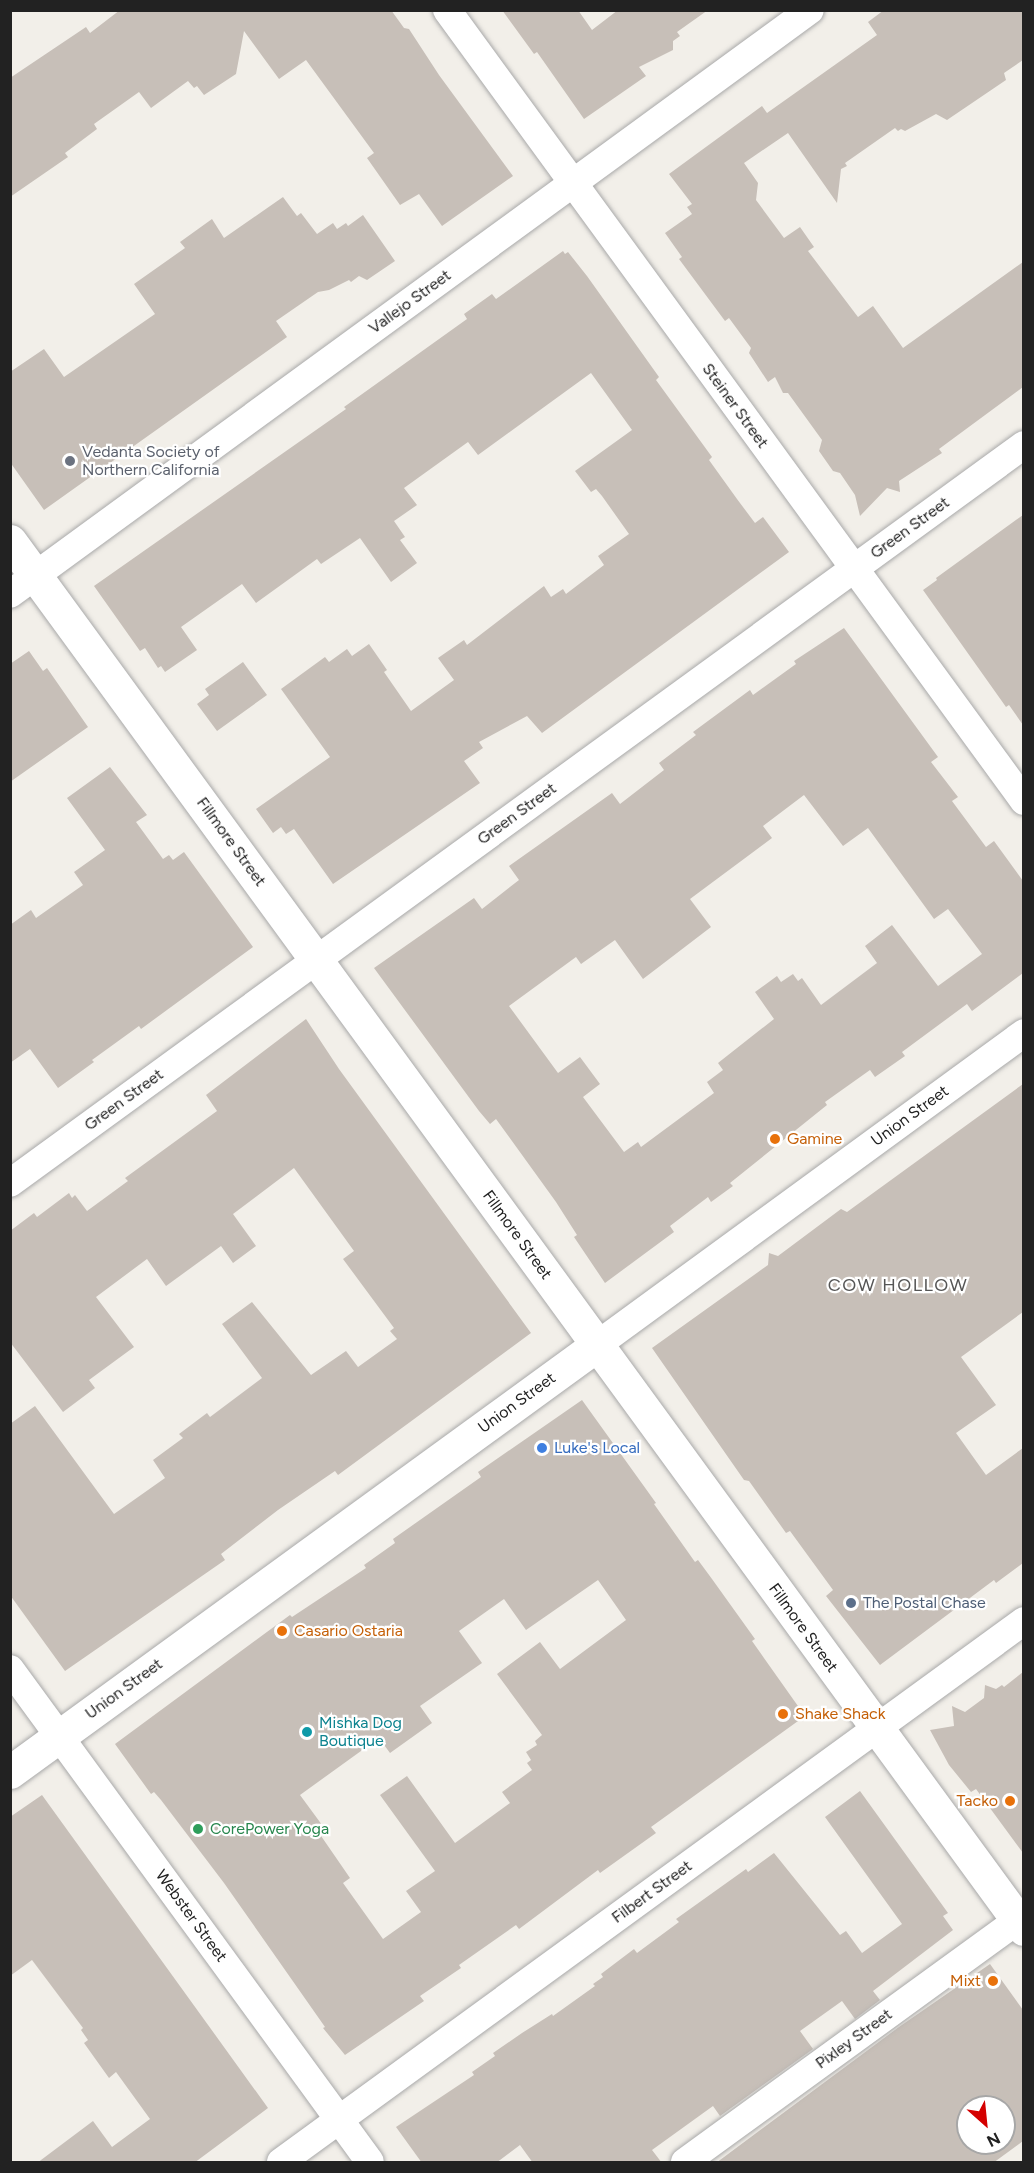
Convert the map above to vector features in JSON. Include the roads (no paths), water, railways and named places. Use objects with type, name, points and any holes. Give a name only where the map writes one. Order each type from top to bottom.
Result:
[{"type":"street","name":"Steiner Street","points":[[447,10],[1023,801]]},
{"type":"street","name":"Vallejo Street","points":[[23,585],[810,10]]},
{"type":"street","name":"Green Street","points":[[10,1183],[1023,445]]},
{"type":"street","name":"Fillmore Street","points":[[10,541],[23,585],[316,960],[1021,1922]]},
{"type":"street","name":"Union Street","points":[[10,1772],[1023,1033]]},
{"type":"street","name":"Filbert Street","points":[[282,2163],[1023,1621]]},
{"type":"street","name":"Webster Street","points":[[10,1669],[370,2163]]},
{"type":"street","name":"Pixley Street","points":[[685,2163],[1021,1922]]},
{"type":"place","name":"Vedanta Society of Northern California","points":[[70,461]]},
{"type":"place","name":"Gamine","points":[[775,1139]]},
{"type":"place","name":"Luke's Local","points":[[542,1448]]},
{"type":"place","name":"The Postal Chase","points":[[851,1603]]},
{"type":"place","name":"Casario Ostaria","points":[[282,1631]]},
{"type":"place","name":"Shake Shack","points":[[783,1714]]},
{"type":"place","name":"Mishka Dog Boutique","points":[[307,1732]]},
{"type":"place","name":"Tacko","points":[[1010,1801]]},
{"type":"place","name":"CorePower Yoga","points":[[198,1829]]},
{"type":"place","name":"Mixt","points":[[993,1981]]},
{"type":"district","name":"COW HOLLOW","points":[[898,1285]]}]
